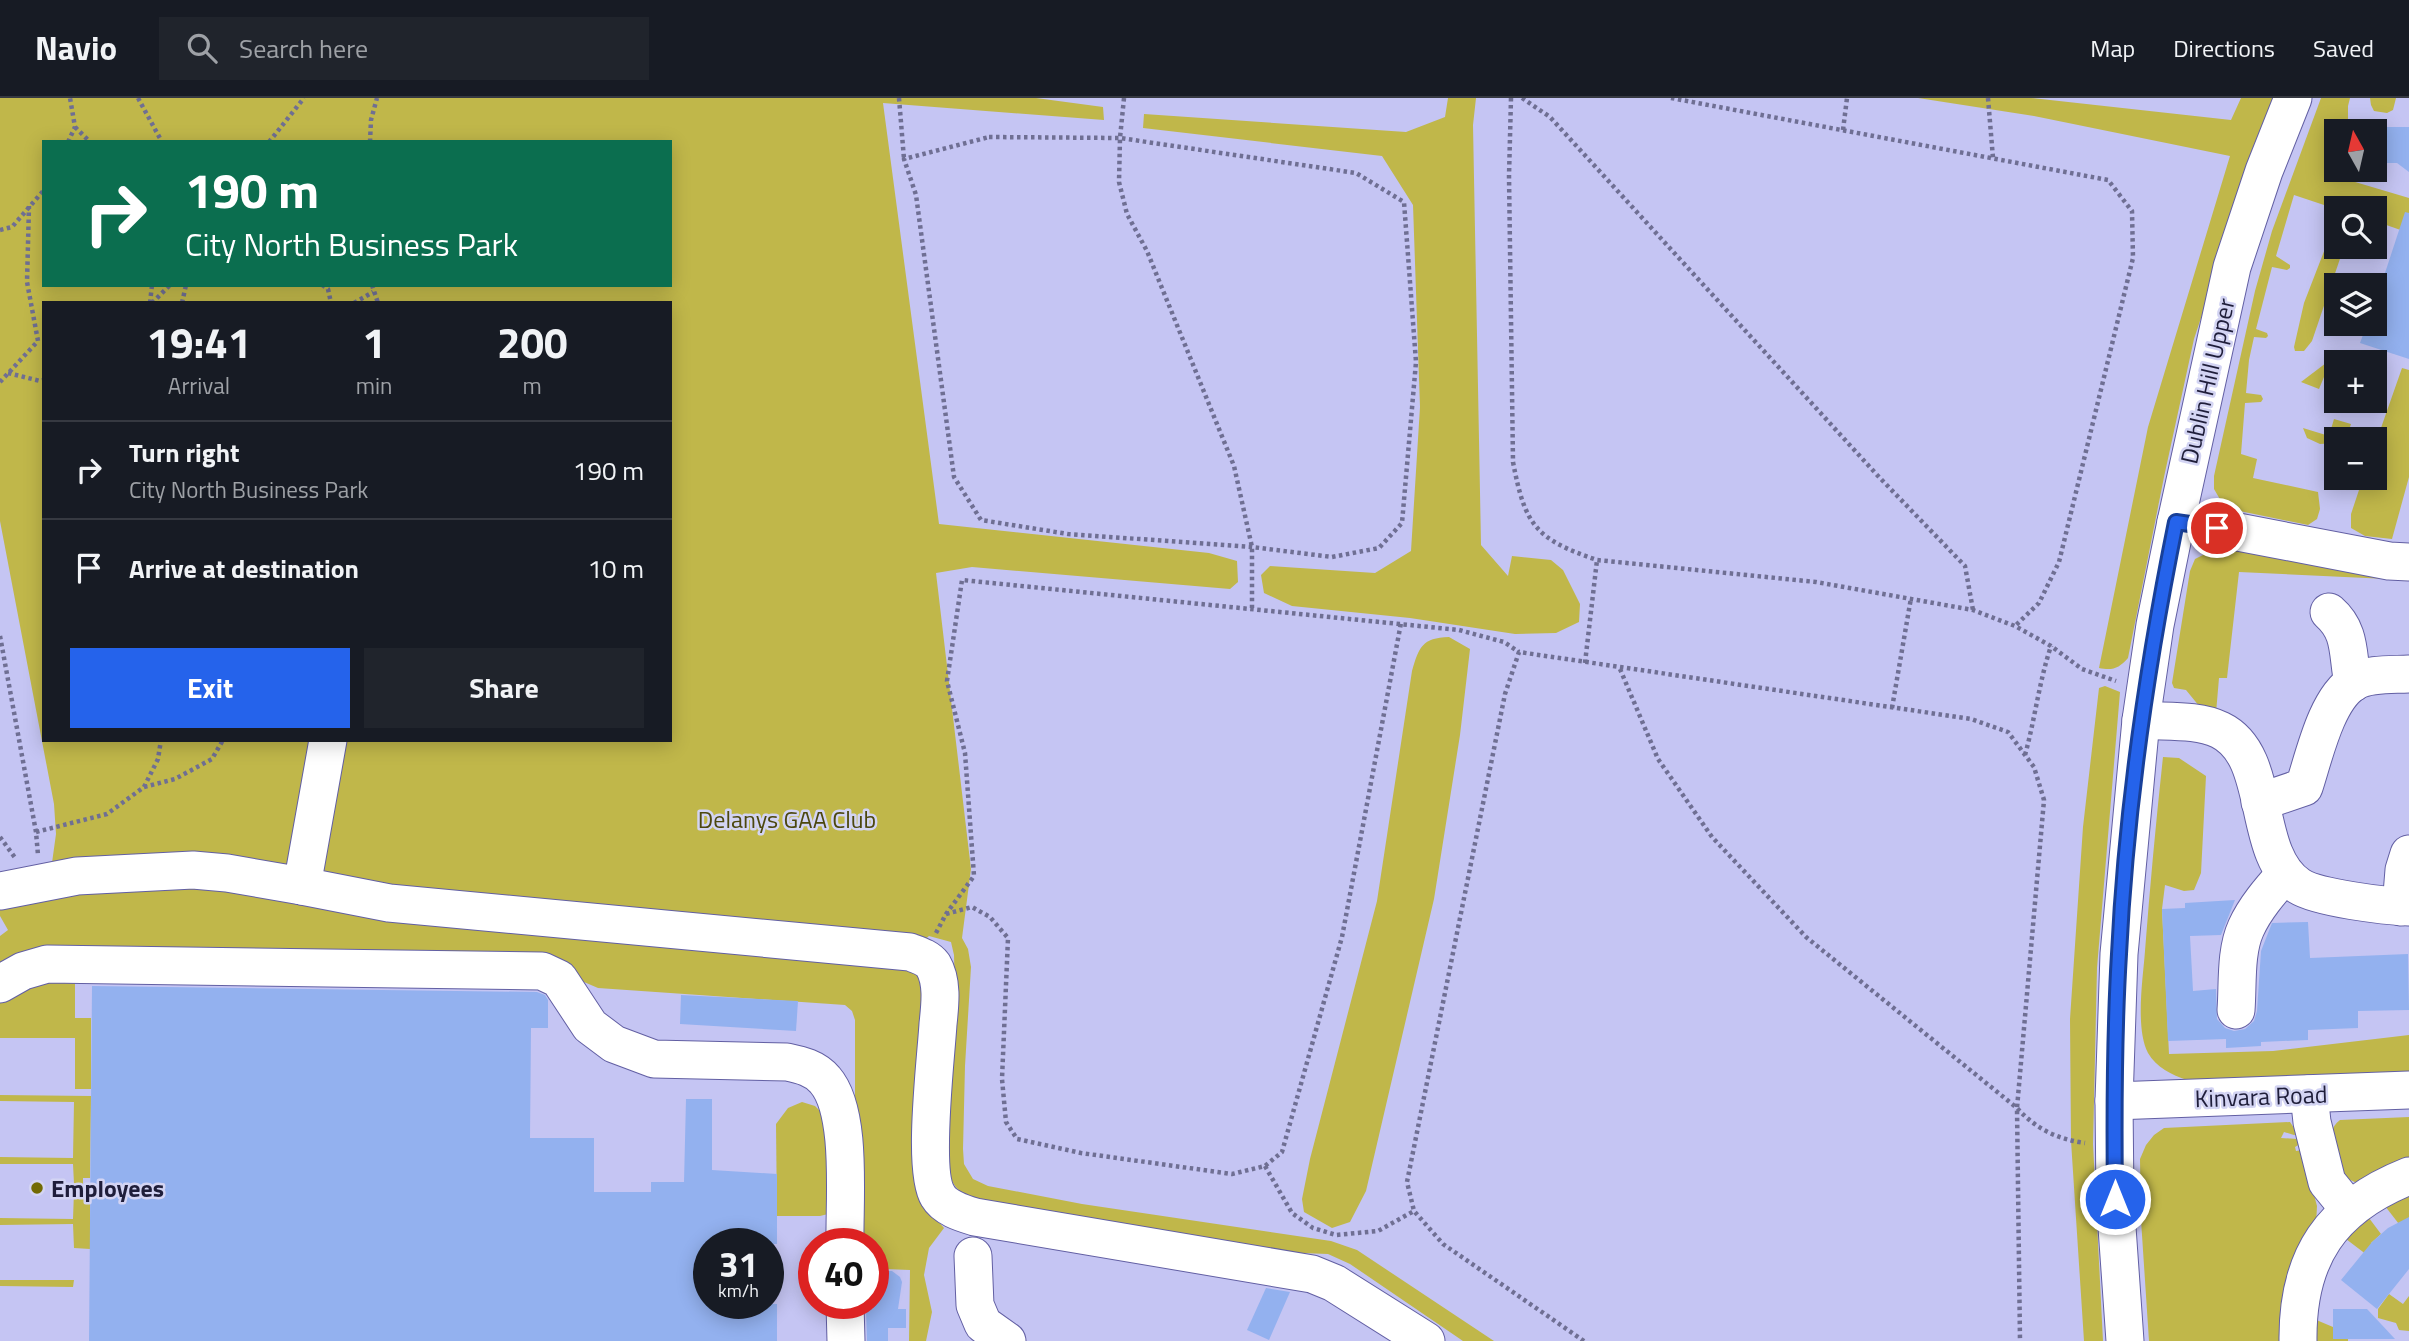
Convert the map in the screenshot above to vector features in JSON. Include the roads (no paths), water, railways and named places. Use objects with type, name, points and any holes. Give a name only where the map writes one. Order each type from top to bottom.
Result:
[{"type":"street","name":"Dublin Hill Upper","points":[[2125,1341],[2115,1199],[2114,1101],[2119,954],[2141,720],[2155,625],[2232,267],[2264,171],[2293,98]]},
{"type":"street","points":[[2176,522],[2389,561],[2409,562]]},
{"type":"street","points":[[2329,612],[2341,622],[2346,634],[2353,683]]},
{"type":"street","points":[[2260,802],[2304,787],[2326,723],[2336,702],[2353,683],[2368,677],[2409,674]]},
{"type":"street","points":[[2141,720],[2203,725],[2219,729],[2232,737],[2244,751],[2275,857],[2285,874],[2301,888],[2347,900],[2405,907],[2404,870],[2409,854]]},
{"type":"street","points":[[302,886],[328,742]]},
{"type":"street","points":[[16,887],[77,876],[193,870],[227,873],[389,903],[910,952],[931,962],[938,976],[940,1000],[931,1142],[933,1182],[938,1198],[953,1209],[975,1217],[1312,1274],[1334,1283],[1426,1341]]},
{"type":"street","points":[[2236,1010],[2245,930],[2263,899],[2285,874]]},
{"type":"street","points":[[0,984],[23,971],[47,964],[542,971],[559,979],[590,1026],[614,1044],[654,1059],[787,1062],[808,1067],[825,1079],[835,1094],[843,1122],[845,1228]]},
{"type":"street","name":"Kinvara Road","points":[[2114,1101],[2409,1090]]},
{"type":"street","points":[[2309,1094],[2314,1134],[2326,1182],[2349,1209]]},
{"type":"street","points":[[2298,1341],[2304,1278],[2322,1241],[2349,1209],[2409,1175]]},
{"type":"street","points":[[973,1256],[975,1305],[983,1324],[1007,1341]]},
{"type":"street","points":[[845,1319],[846,1341]]},
{"type":"place","name":"Employees","points":[[37,1188]]},
{"type":"park label","name":"Delanys GAA Club","points":[[787,819]]}]
